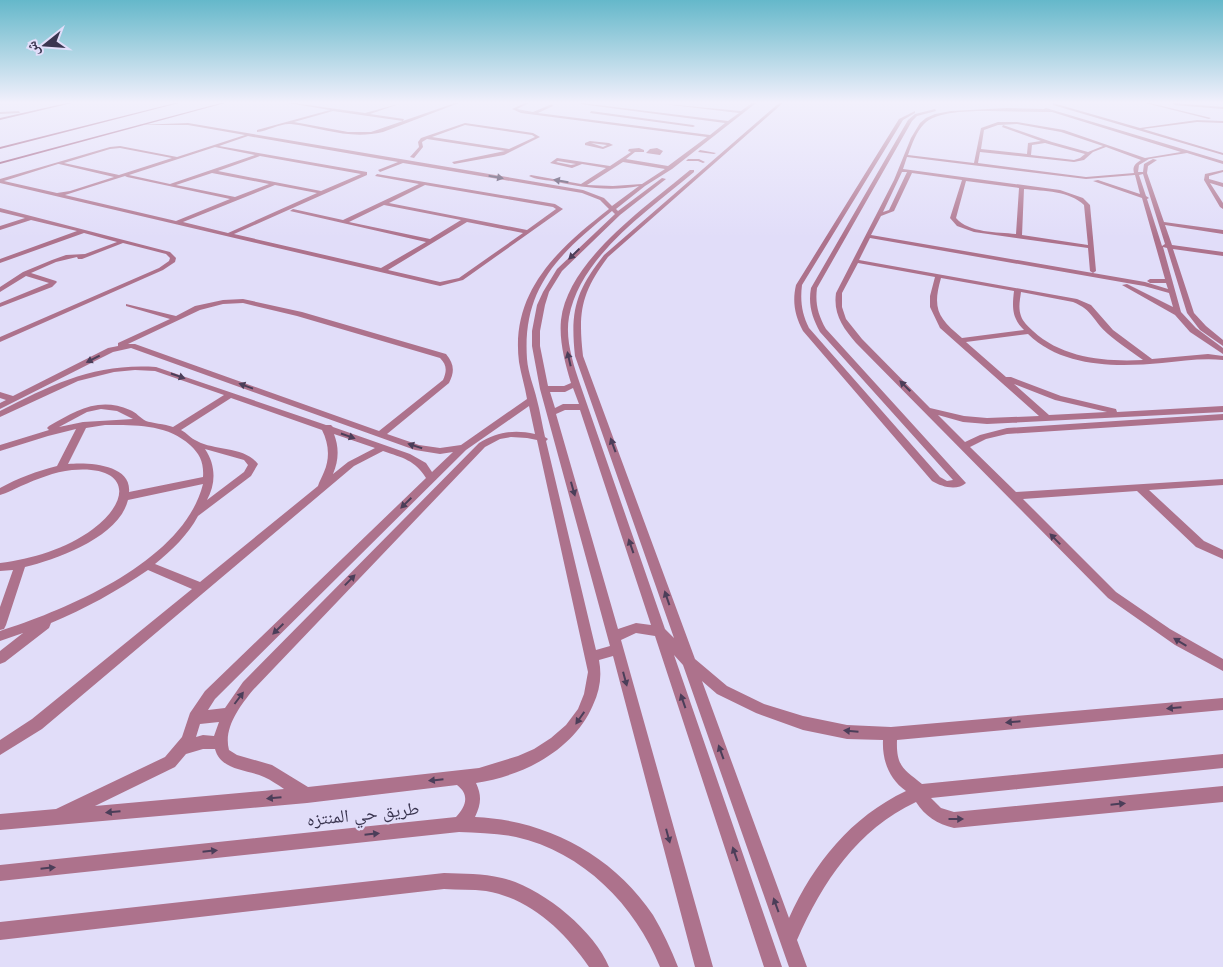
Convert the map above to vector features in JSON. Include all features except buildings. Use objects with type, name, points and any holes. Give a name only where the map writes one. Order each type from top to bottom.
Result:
[{"type":"main road","points":[[0,163],[54,148]]},
{"type":"street","points":[[0,177],[112,148]]},
{"type":"street","points":[[124,148],[180,157]]},
{"type":"street","points":[[71,198],[77,193],[209,148]]},
{"type":"street","points":[[52,194],[71,192],[124,177],[214,148]]},
{"type":"street","points":[[0,186],[433,288],[453,286],[469,280],[567,209],[566,206],[559,204],[223,148]]},
{"type":"street","points":[[235,199],[55,162],[0,181],[433,283],[455,281],[558,211],[559,208],[241,148]]},
{"type":"street","points":[[328,148],[584,192],[602,200],[615,211]]},
{"type":"street","points":[[361,148],[476,167]]},
{"type":"street","points":[[402,155],[414,148]]},
{"type":"street","points":[[412,157],[417,148]]},
{"type":"street","points":[[491,148],[510,151]]},
{"type":"street","points":[[454,163],[499,155],[516,148]]},
{"type":"street","points":[[623,148],[661,155]]},
{"type":"street","points":[[615,211],[696,148]]},
{"type":"street","points":[[523,175],[614,189],[644,184],[665,174],[704,148]]},
{"type":"street","points":[[720,148],[703,162],[606,256],[590,276],[579,300],[575,326],[580,356],[798,967]]},
{"type":"street","points":[[726,148],[589,264],[578,280],[570,298],[565,318],[565,340],[576,384],[773,967]]},
{"type":"street","points":[[883,148],[799,286],[796,299],[798,313],[806,329],[938,481],[945,484],[961,483],[823,330],[815,316],[811,301],[814,288],[862,205],[876,186],[890,176],[910,148]]},
{"type":"street","points":[[894,148],[888,188],[878,215],[839,292],[837,304],[840,317],[848,328],[1112,595],[1151,624],[1197,653],[1223,665]]},
{"type":"street","points":[[1029,157],[1030,148]]},
{"type":"street","points":[[1069,148],[1088,153]]},
{"type":"street","points":[[976,164],[978,150],[1074,161],[1082,159],[1088,153],[1101,148]]},
{"type":"street","points":[[1108,148],[1144,159],[1184,154]]},
{"type":"street","points":[[1161,148],[1223,163]]},
{"type":"street","points":[[1171,148],[1222,170]]},
{"type":"street","points":[[1206,148],[1223,153]]},
{"type":"street","points":[[1207,148],[1223,153]]},
{"type":"street","points":[[582,185],[632,151]]},
{"type":"street","points":[[700,151],[714,153]]},
{"type":"street","points":[[1184,154],[1151,162],[1145,167],[1145,173],[1191,313],[1204,328],[1223,344]]},
{"type":"street","points":[[171,186],[260,155]]},
{"type":"street","points":[[906,156],[1086,178],[1112,177],[1136,172],[1145,173]]},
{"type":"street","points":[[466,165],[473,159]]},
{"type":"street","points":[[581,163],[572,167],[552,163],[562,159],[610,167]]},
{"type":"street","points":[[688,160],[696,159],[703,162]]},
{"type":"street","points":[[1144,159],[1136,165],[1136,172],[1178,312]]},
{"type":"street","points":[[235,237],[397,160]]},
{"type":"street","points":[[621,160],[665,174]]},
{"type":"street","points":[[228,235],[403,161]]},
{"type":"street","points":[[1206,180],[1207,175],[1222,170]]},
{"type":"street","points":[[212,171],[322,194]]},
{"type":"street","points":[[890,176],[910,172],[1060,192],[1085,202],[1087,205],[1093,271]]},
{"type":"street","points":[[878,215],[891,211],[910,172]]},
{"type":"street","points":[[1086,178],[1154,199]]},
{"type":"street","points":[[964,180],[954,220],[969,228],[1091,247]]},
{"type":"street","points":[[1206,180],[1223,185]]},
{"type":"street","points":[[1206,180],[1223,207]]},
{"type":"street","points":[[344,222],[425,183]]},
{"type":"street","points":[[174,223],[274,184]]},
{"type":"street","points":[[644,184],[568,260],[552,281],[541,304],[536,331],[538,362],[704,967]]},
{"type":"street","points":[[584,192],[593,190],[595,188],[593,186]]},
{"type":"street","points":[[1019,236],[1022,187]]},
{"type":"street","points":[[850,203],[862,205]]},
{"type":"street","points":[[383,204],[528,232]]},
{"type":"street","points":[[0,210],[172,255],[172,262],[161,269],[0,340]]},
{"type":"street","points":[[292,211],[431,241]]},
{"type":"street","name":"طريق حي المنتزه","points":[[0,822],[460,778],[498,771],[516,765],[534,757],[566,736],[579,722],[589,706],[596,672],[523,361],[523,332],[532,291],[552,261],[578,236],[615,211]]},
{"type":"street","points":[[0,228],[31,218]]},
{"type":"street","points":[[381,271],[466,220]]},
{"type":"street","points":[[1162,223],[1223,232]]},
{"type":"street","points":[[0,261],[84,231]]},
{"type":"street","points":[[868,234],[1111,277],[1172,292]]},
{"type":"street","points":[[578,236],[590,238]]},
{"type":"street","points":[[35,276],[124,241]]},
{"type":"street","points":[[906,241],[1093,271],[1111,277],[1178,312],[1193,330],[1223,352]]},
{"type":"street","points":[[1160,247],[1223,256]]},
{"type":"street","points":[[0,290],[12,280],[25,273],[72,255],[86,256]]},
{"type":"street","points":[[856,261],[1068,299],[1085,305],[1096,313],[1102,324],[1110,332],[1149,360]]},
{"type":"street","points":[[0,305],[50,286],[54,282],[25,273]]},
{"type":"street","points":[[939,275],[931,300],[932,306],[943,326],[1047,418]]},
{"type":"street","points":[[1111,277],[1169,282]]},
{"type":"street","points":[[1018,289],[1016,314],[1021,323],[1029,332],[1051,349],[1077,358],[1105,362],[1208,356],[1223,358]]},
{"type":"street","points":[[0,406],[176,318],[211,304],[234,301],[252,302],[369,333],[443,356],[449,362],[451,368],[446,381],[381,434]]},
{"type":"street","points":[[128,305],[176,318]]},
{"type":"street","points":[[523,332],[536,331]]},
{"type":"street","points":[[137,347],[147,332]]},
{"type":"street","points":[[959,341],[1029,332]]},
{"type":"street","points":[[118,347],[128,345],[137,347],[429,450],[463,448]]},
{"type":"street","points":[[1208,356],[1213,353],[1214,346]]},
{"type":"street","points":[[156,369],[172,360]]},
{"type":"street","points":[[0,414],[57,385],[103,370],[132,367],[156,369],[416,460],[431,478]]},
{"type":"street","points":[[197,383],[213,374]]},
{"type":"street","points":[[846,376],[862,374]]},
{"type":"street","points":[[1000,375],[1058,398],[1128,414]]},
{"type":"street","points":[[47,382],[57,385]]},
{"type":"street","points":[[544,389],[558,390],[576,384]]},
{"type":"street","points":[[0,395],[12,399]]},
{"type":"street","points":[[174,430],[230,395]]},
{"type":"street","points":[[256,404],[271,395]]},
{"type":"street","points":[[307,794],[267,770],[228,759],[220,748],[220,743],[228,714],[248,686],[496,426],[533,399]]},
{"type":"street","points":[[40,435],[85,409],[98,405],[128,412],[143,423]]},
{"type":"street","points":[[551,412],[563,407],[584,407]]},
{"type":"street","points":[[928,409],[963,419],[998,421],[1223,408]]},
{"type":"street","points":[[965,446],[983,437],[1008,431],[1223,417]]},
{"type":"street","points":[[326,428],[339,419]]},
{"type":"street","points":[[998,421],[1008,431]]},
{"type":"street","points":[[0,448],[40,435],[83,425],[143,423],[174,430],[187,436],[197,444],[204,454],[208,466],[209,479],[204,496],[195,514],[172,542],[146,565],[88,602],[54,618],[0,636]]},
{"type":"street","points":[[61,469],[83,425]]},
{"type":"street","points":[[496,426],[504,434]]},
{"type":"street","points":[[317,492],[327,476],[333,461],[333,443],[326,428]]},
{"type":"street","points":[[56,818],[161,767],[178,755],[190,736],[195,718],[210,695],[463,448],[486,437],[504,434],[529,435],[542,439]]},
{"type":"street","points":[[195,514],[248,474],[254,464],[247,458],[197,444]]},
{"type":"street","points":[[0,748],[37,724],[358,459],[382,448]]},
{"type":"street","points":[[0,492],[24,480],[61,469],[83,467],[110,471],[116,474],[124,484],[124,497],[116,512],[89,537],[56,554],[20,565],[0,567]]},
{"type":"street","points":[[609,481],[624,478]]},
{"type":"street","points":[[124,497],[209,479]]},
{"type":"street","points":[[1013,496],[1223,482]]},
{"type":"street","points":[[1139,487],[1200,544],[1223,555]]},
{"type":"street","points":[[392,517],[406,522]]},
{"type":"street","points":[[0,625],[20,565]]},
{"type":"street","points":[[146,565],[203,588]]},
{"type":"street","points":[[302,605],[319,613]]},
{"type":"street","points":[[0,658],[54,618]]},
{"type":"street","points":[[592,656],[616,644],[628,630],[636,628],[652,629],[660,632],[690,663],[722,690],[761,709],[803,723],[838,730],[891,734],[1223,704]]},
{"type":"street","points":[[195,718],[228,714]]},
{"type":"street","points":[[891,734],[889,748],[893,764],[904,780],[920,792],[922,799],[933,811],[940,816],[954,820],[1223,794]]},
{"type":"street","points":[[184,748],[203,742],[220,743]]},
{"type":"street","points":[[788,940],[807,896],[830,860],[864,826],[887,809],[920,792],[1223,761]]},
{"type":"street","points":[[459,824],[471,811],[474,802],[471,787],[460,778]]},
{"type":"street","name":"طريق حي المنتزه","points":[[3,876],[459,824],[492,825],[524,831],[556,842],[582,856],[607,875],[630,899],[651,928],[670,967]]},
{"type":"street","points":[[0,931],[444,881],[487,883],[519,893],[549,910],[576,934],[600,967]]}]
